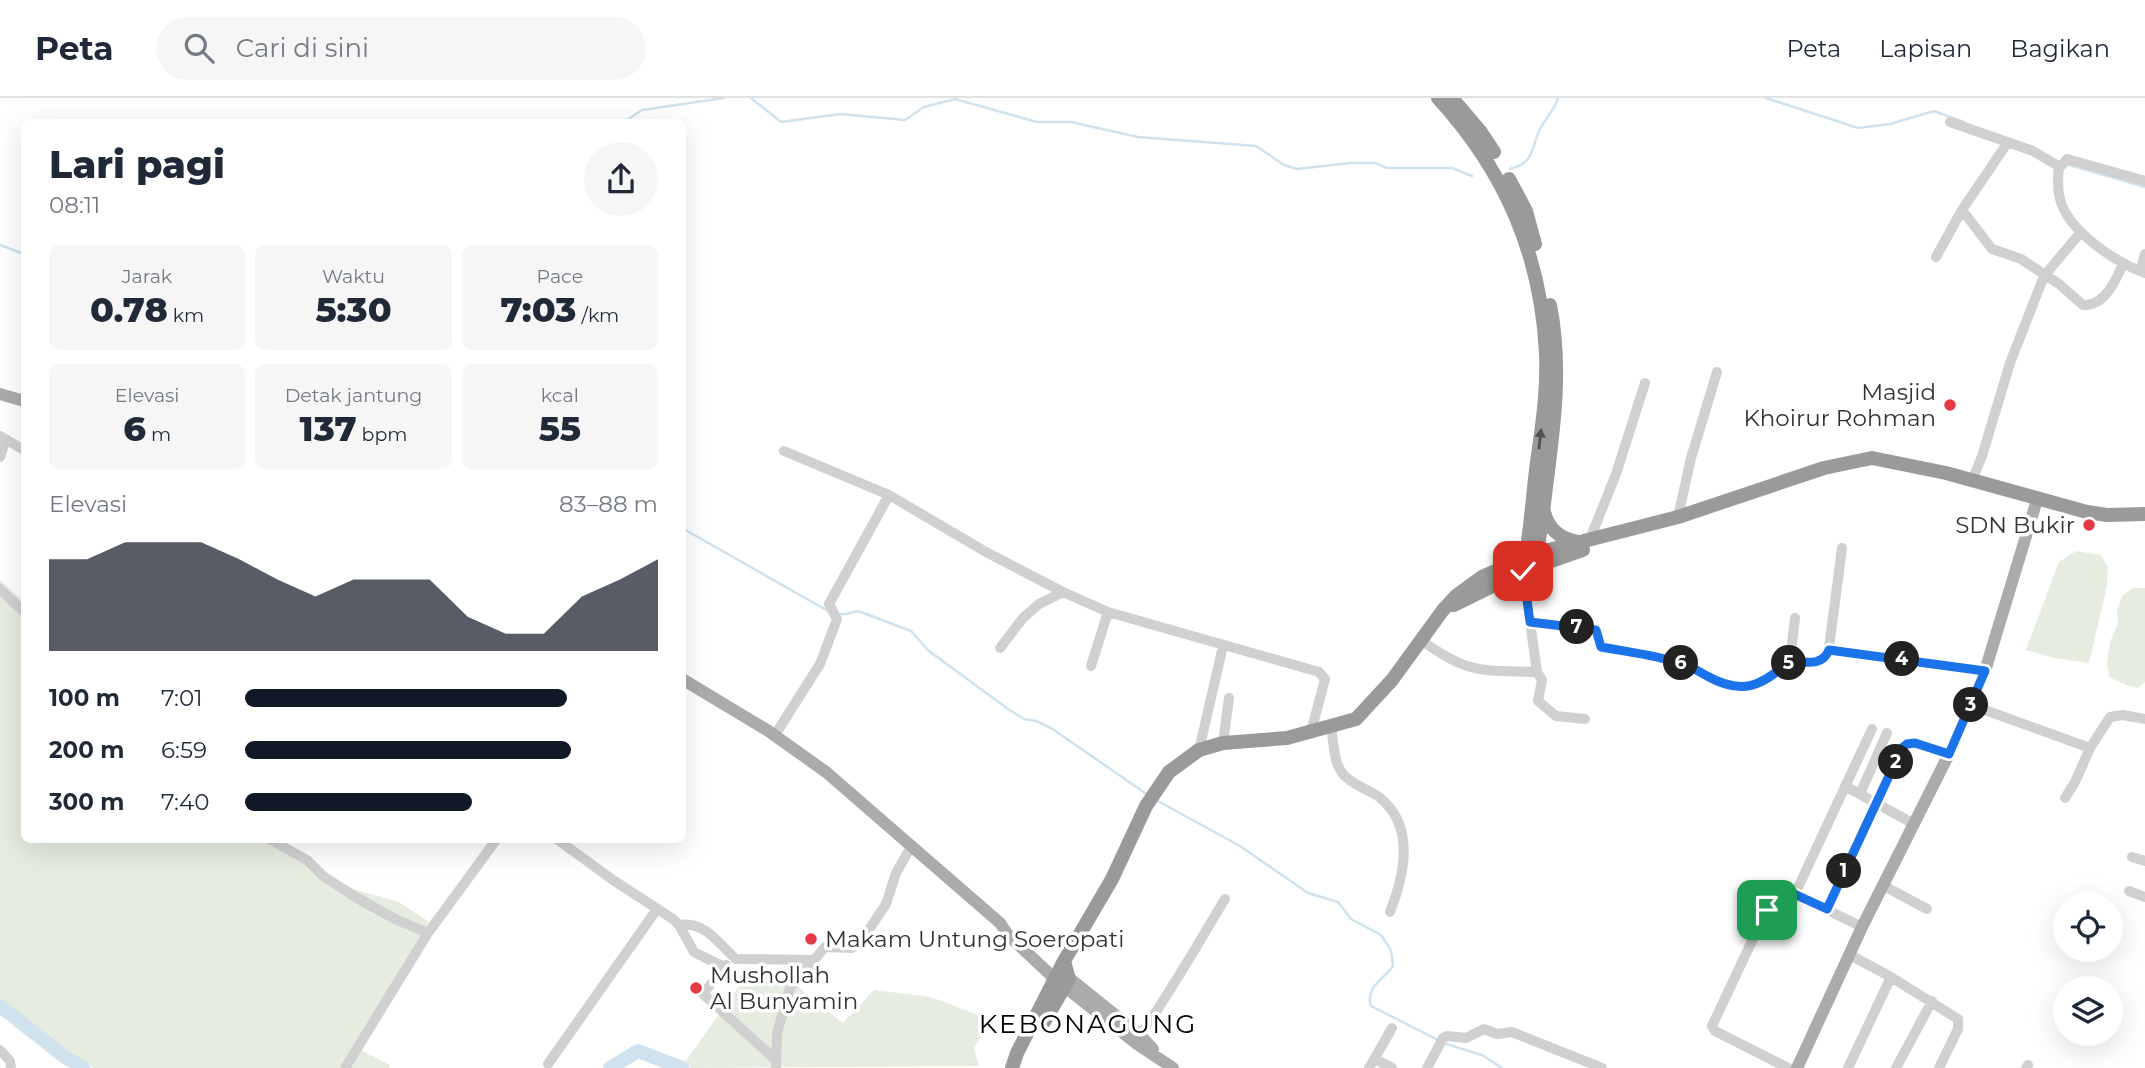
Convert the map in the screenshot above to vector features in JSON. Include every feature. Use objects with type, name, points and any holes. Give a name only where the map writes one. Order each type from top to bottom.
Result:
[{"type":"highway","points":[[1438,98],[1465,129],[1495,172],[1518,220],[1539,298],[1546,356],[1530,531],[1530,562]]},
{"type":"highway","points":[[1452,98],[1480,131],[1526,211],[1553,324],[1557,370],[1554,428],[1543,510],[1530,562]]},
{"type":"highway","points":[[1443,610],[1530,562],[1584,541],[1616,535],[1678,517],[1824,468],[1872,458],[1895,461],[2107,515],[2145,514]]},
{"type":"highway","points":[[1543,510],[1552,529],[1560,536],[1584,541]]},
{"type":"highway","points":[[1014,1068],[1146,806],[1169,772],[1199,750],[1223,743],[1287,738],[1356,719],[1443,610],[1469,585],[1498,569],[1530,531]]},
{"type":"highway","points":[[1498,569],[1576,553],[1616,535]]},
{"type":"main road","points":[[0,394],[21,400]]},
{"type":"main road","points":[[1797,1068],[1971,705],[1985,671],[2037,499]]},
{"type":"main road","points":[[686,681],[775,735],[826,772],[1000,923],[1012,929],[1137,1044],[1174,1068]]},
{"type":"main road","points":[[1063,975],[1140,1035],[1151,1045],[1156,1056]]},
{"type":"street","points":[[1950,122],[2062,164],[2071,160],[2145,181]]},
{"type":"street","points":[[1936,257],[1962,210],[2008,142]]},
{"type":"street","points":[[2062,164],[2060,200],[2069,219],[2081,232],[2123,264],[2143,272],[2145,254]]},
{"type":"street","points":[[1962,210],[1992,248],[2021,259],[2059,284],[2083,305],[2093,305],[2106,293],[2123,264]]},
{"type":"street","points":[[1972,481],[2010,363],[2045,276],[2081,232]]},
{"type":"street","points":[[1678,517],[1694,449],[1717,372]]},
{"type":"street","points":[[1584,541],[1616,474],[1645,383]]},
{"type":"street","points":[[0,457],[3,438],[21,448]]},
{"type":"street","points":[[784,452],[889,495],[986,552],[1108,612],[1322,674],[1325,678],[1324,685],[1311,732]]},
{"type":"street","points":[[775,735],[820,663],[834,613],[829,604],[889,495]]},
{"type":"street","points":[[1790,661],[1817,663],[1829,650],[1842,548]]},
{"type":"street","points":[[1530,562],[1530,622],[1537,672],[1542,680],[1538,698],[1542,705],[1556,716],[1586,719]]},
{"type":"street","points":[[0,589],[21,609]]},
{"type":"street","points":[[1000,648],[1023,618],[1039,604],[1063,592]]},
{"type":"street","points":[[1091,666],[1108,612]]},
{"type":"street","points":[[1530,622],[1596,630],[1601,647],[1680,663],[1737,687],[1758,684],[1772,677],[1790,661],[1795,618]]},
{"type":"street","points":[[1421,640],[1447,659],[1472,669],[1537,672]]},
{"type":"street","points":[[1199,750],[1223,646]]},
{"type":"street","points":[[1829,650],[1985,671]]},
{"type":"street","points":[[1223,743],[1229,698]]},
{"type":"street","points":[[1971,705],[2090,748]]},
{"type":"street","points":[[2065,798],[2076,782],[2090,748],[2110,717],[2123,715],[2145,719]]},
{"type":"street","points":[[1331,728],[1338,767],[1344,776],[1378,797],[1399,821],[1403,845],[1402,875],[1390,912]]},
{"type":"street","points":[[1795,894],[1872,729]]},
{"type":"street","points":[[1860,794],[1887,733]]},
{"type":"street","points":[[1827,909],[1902,748],[1915,743],[1949,754]]},
{"type":"street","points":[[1845,786],[1914,824]]},
{"type":"street","points":[[345,1068],[428,933],[494,843]]},
{"type":"street","points":[[562,843],[679,925],[694,952],[724,967]]},
{"type":"street","points":[[285,844],[338,886],[397,920],[428,933]]},
{"type":"street","points":[[776,1064],[776,1033],[790,988],[825,947],[852,947],[860,943],[886,904],[896,873],[912,845]]},
{"type":"street","points":[[2132,857],[2145,861]]},
{"type":"street","points":[[1884,886],[1927,909]]},
{"type":"street","points":[[1788,1068],[1715,1031],[1712,1026],[1776,890],[1781,888],[1863,927]]},
{"type":"street","points":[[2129,891],[2145,897]]},
{"type":"street","points":[[1140,1035],[1164,1002],[1182,967],[1225,899]]},
{"type":"street","points":[[548,1064],[657,909]]},
{"type":"street","points":[[679,925],[691,923],[704,929],[736,960]]},
{"type":"street","points":[[1850,955],[1932,1001],[1958,1019],[1959,1025],[1939,1068]]},
{"type":"street","points":[[776,1064],[703,994],[724,967],[736,960],[814,960]]},
{"type":"street","points":[[1848,1068],[1891,977]]},
{"type":"street","points":[[1896,1068],[1932,1001]]},
{"type":"street","points":[[1392,1028],[1372,1063],[1392,1068]]},
{"type":"street","points":[[1427,1068],[1447,1035],[1466,1038],[1481,1029],[1496,1034],[1512,1032],[1602,1068]]},
{"type":"street","points":[[0,1051],[10,1060],[11,1068]]},
{"type":"shaded area","points":[[2076,551],[2101,555],[2108,567],[2107,586],[2089,663],[2054,658],[2026,650],[2059,562]]},
{"type":"shaded area","points":[[0,580],[21,599],[21,843],[287,843],[335,884],[399,902],[429,922],[359,1049],[390,1065],[389,1068],[93,1068],[0,1002]]},
{"type":"shaded area","points":[[2133,588],[2145,588],[2145,682],[2138,688],[2109,677],[2107,663],[2110,642],[2118,623],[2117,610],[2123,595]]},
{"type":"shaded area","points":[[751,969],[798,987],[843,1023],[874,990],[931,997],[991,1020],[974,1048],[979,1066],[690,1068],[686,1061]]},
{"type":"waterway","points":[[628,119],[642,110],[724,98]]},
{"type":"waterway","points":[[751,98],[781,122],[840,114],[905,120],[924,107],[955,99],[1037,122],[1071,122],[1138,137],[1256,146],[1284,165],[1297,169],[1375,163],[1387,168],[1452,168],[1472,176]]},
{"type":"waterway","points":[[1510,169],[1529,158],[1541,127],[1558,98]]},
{"type":"waterway","points":[[1766,98],[1858,128],[1890,124],[1934,111],[1964,122]]},
{"type":"waterway","points":[[2066,164],[2145,187]]},
{"type":"waterway","points":[[0,245],[21,253]]},
{"type":"waterway","points":[[686,530],[828,611]]},
{"type":"waterway","points":[[838,614],[858,611],[911,631],[929,651],[1008,709],[1024,719],[1051,728],[1148,795]]},
{"type":"waterway","points":[[1156,800],[1240,846],[1308,893],[1338,902],[1351,919],[1381,935],[1391,950],[1393,966],[1370,994],[1371,1006],[1446,1044],[1482,1055],[1502,1068]]},
{"type":"waterway","points":[[0,1006],[83,1068]]},
{"type":"waterway","points":[[610,1068],[638,1051],[682,1068]]},
{"type":"place","name":"Masjid Khoirur Rohman","points":[[1950,405]]},
{"type":"place","name":"SDN Bukir","points":[[2089,525]]},
{"type":"place","name":"Makam Untung Soeropati","points":[[811,939]]},
{"type":"place","name":"Mushollah Al Bunyamin","points":[[696,988]]},
{"type":"district","name":"KEBONAGUNG","points":[[1088,1024]]},
{"type":"route","points":[[1523,571],[1530,622],[1591,628],[1598,631],[1601,647],[1687,665],[1727,685],[1745,687],[1758,684],[1772,677],[1790,661],[1817,663],[1828,655],[1829,650],[1985,671],[1949,754],[1915,743],[1902,748],[1827,909],[1779,888],[1767,910]]}]
